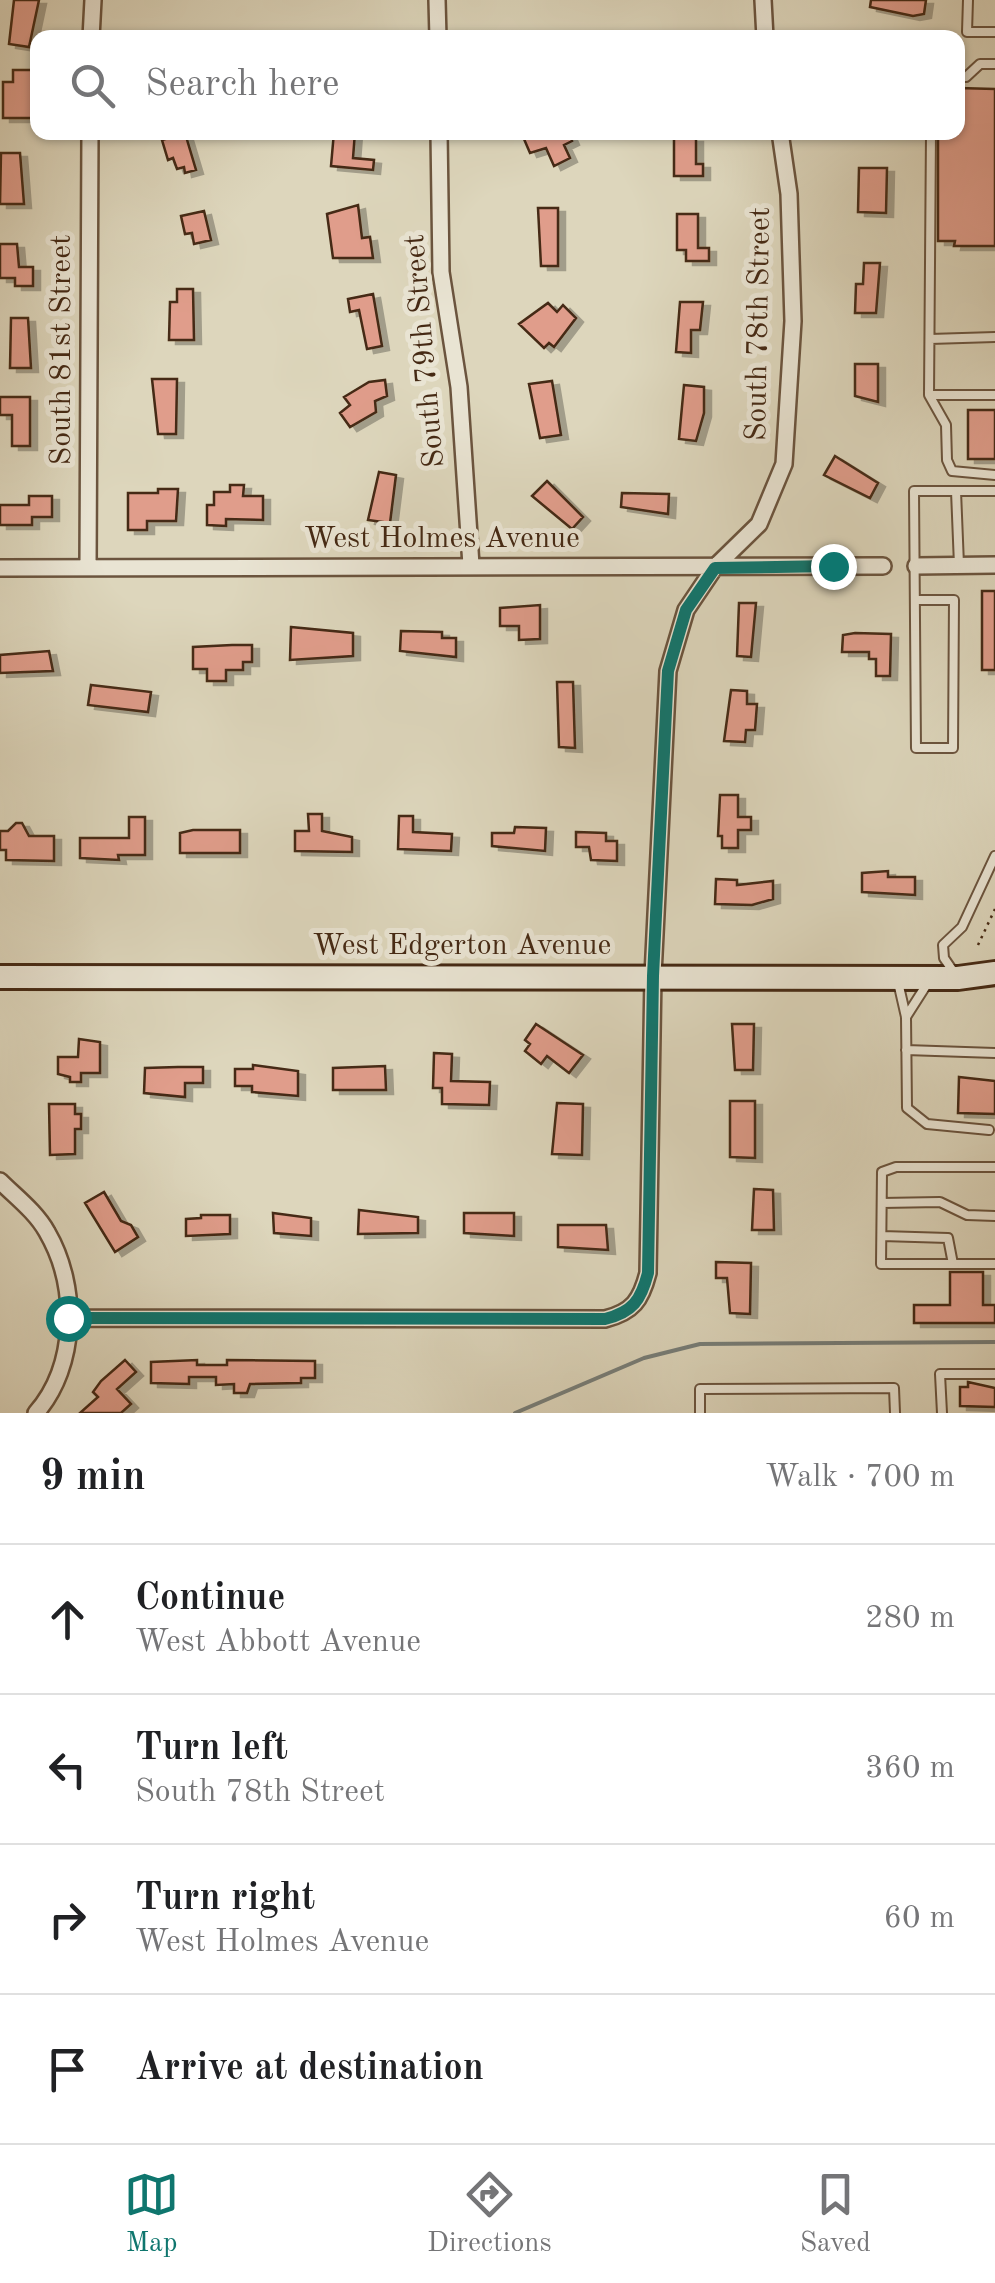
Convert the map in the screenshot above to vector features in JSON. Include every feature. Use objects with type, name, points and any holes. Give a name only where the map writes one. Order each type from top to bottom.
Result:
[{"type":"street","points":[[90,30],[92,0]]},
{"type":"street","points":[[438,0],[438,30]]},
{"type":"street","points":[[763,0],[765,30]]},
{"type":"street","name":"South 81st Street","points":[[88,568],[90,140]]},
{"type":"street","name":"South 79th Street","points":[[439,140],[441,272],[460,387],[471,565]]},
{"type":"street","name":"South 78th Street","points":[[68,1318],[605,1319],[624,1314],[642,1298],[648,1273],[653,976],[668,671],[686,610],[715,568],[759,524],[784,464],[793,321],[789,194],[781,140]]},
{"type":"street","points":[[916,566],[995,565]]},
{"type":"street","name":"West Holmes Avenue","points":[[0,568],[883,566]]},
{"type":"street","name":"West Edgerton Avenue","points":[[0,977],[991,975]]},
{"type":"street","points":[[0,1182],[47,1231],[56,1251],[68,1318],[66,1362],[58,1387],[36,1413]]},
{"type":"lane","points":[[968,0],[968,32],[995,32]]},
{"type":"lane","points":[[965,77],[980,64],[995,64]]},
{"type":"lane","points":[[931,140],[929,395],[946,424],[947,460],[952,471],[995,475]]},
{"type":"lane","points":[[930,339],[995,337]]},
{"type":"lane","points":[[929,395],[995,394]]},
{"type":"lane","points":[[916,600],[954,600],[953,748],[916,748],[914,491],[995,491]]},
{"type":"lane","points":[[956,491],[959,565]]},
{"type":"lane","points":[[958,978],[944,958],[943,945],[962,928],[995,856]]},
{"type":"lane","points":[[897,978],[906,1018],[904,1089],[914,1118],[927,1124],[989,1130]]},
{"type":"lane","points":[[906,1018],[915,997],[934,978]]},
{"type":"lane","points":[[906,1050],[995,1053]]},
{"type":"lane","points":[[995,1167],[890,1168],[882,1172],[881,1264],[995,1264]]},
{"type":"lane","points":[[882,1203],[940,1202],[967,1215],[995,1216]]},
{"type":"lane","points":[[882,1236],[948,1238],[953,1264]]},
{"type":"lane","points":[[942,1413],[940,1374],[995,1374]]},
{"type":"lane","points":[[700,1413],[700,1389],[855,1388],[894,1388],[895,1413]]},
{"type":"path","points":[[978,945],[995,909]]},
{"type":"building","points":[[14,0],[39,0],[29,47],[9,44]]},
{"type":"building","points":[[871,0],[926,0],[924,14],[913,16],[870,7]]},
{"type":"building","points":[[13,70],[30,70],[30,118],[3,118],[3,82],[13,82]]},
{"type":"building","points":[[965,88],[995,89],[995,246],[954,246],[955,241],[938,241],[938,140],[965,140]]},
{"type":"building","points":[[162,140],[187,140],[196,170],[185,173],[184,167],[177,169],[173,158],[168,160]]},
{"type":"building","points":[[333,140],[354,140],[353,158],[374,160],[373,170],[331,166]]},
{"type":"building","points":[[524,140],[572,141],[564,145],[570,158],[554,166],[546,148],[530,153]]},
{"type":"building","points":[[674,140],[696,140],[696,164],[703,164],[703,176],[674,176]]},
{"type":"building","points":[[1,153],[20,153],[24,204],[0,204]]},
{"type":"building","points":[[859,168],[887,168],[886,213],[858,212]]},
{"type":"building","points":[[358,205],[362,238],[370,237],[373,258],[333,258],[327,214]]},
{"type":"building","points":[[538,208],[558,208],[558,266],[541,266]]},
{"type":"building","points":[[204,211],[211,240],[194,244],[192,233],[185,234],[181,216]]},
{"type":"building","points":[[677,214],[698,214],[698,248],[709,248],[709,261],[686,261],[686,250],[677,250]]},
{"type":"building","points":[[0,244],[17,244],[19,267],[33,267],[33,286],[15,286],[15,278],[0,278]]},
{"type":"building","points":[[864,263],[880,263],[876,313],[855,313],[856,284],[863,284]]},
{"type":"building","points":[[177,289],[193,289],[194,340],[169,340],[170,302],[177,302]]},
{"type":"building","points":[[373,294],[382,346],[367,349],[359,310],[350,312],[348,299]]},
{"type":"building","points":[[680,302],[703,302],[700,330],[691,330],[691,353],[676,352]]},
{"type":"building","points":[[548,303],[557,312],[563,305],[576,318],[554,347],[549,343],[544,348],[519,324]]},
{"type":"building","points":[[11,318],[28,318],[31,368],[10,368]]},
{"type":"building","points":[[855,364],[878,364],[878,402],[855,396]]},
{"type":"building","points":[[152,379],[177,379],[176,434],[158,434]]},
{"type":"building","points":[[385,380],[387,396],[375,401],[376,412],[350,427],[340,413],[350,405],[344,397],[369,382]]},
{"type":"building","points":[[552,381],[561,435],[540,438],[529,384]]},
{"type":"building","points":[[684,385],[704,387],[704,413],[696,441],[679,439]]},
{"type":"building","points":[[0,397],[30,397],[30,446],[12,446],[12,415],[0,415]]},
{"type":"building","points":[[968,410],[995,410],[995,459],[968,459]]},
{"type":"building","points":[[835,456],[878,483],[870,498],[824,475]]},
{"type":"building","points":[[379,472],[396,475],[390,523],[368,520]]},
{"type":"building","points":[[547,481],[583,517],[572,529],[532,496]]},
{"type":"building","points":[[230,485],[244,485],[243,496],[263,496],[263,520],[226,519],[226,526],[207,525],[207,505],[214,505],[214,492],[230,492]]},
{"type":"building","points":[[158,489],[178,489],[176,521],[147,521],[147,530],[128,530],[128,493],[158,493]]},
{"type":"building","points":[[622,493],[669,494],[668,514],[621,507]]},
{"type":"building","points":[[29,496],[52,496],[52,517],[32,517],[32,525],[0,525],[0,505],[29,505]]},
{"type":"building","points":[[982,591],[995,591],[995,670],[982,670]]},
{"type":"building","points":[[739,603],[756,603],[751,657],[737,656]]},
{"type":"building","points":[[540,605],[540,639],[519,640],[519,626],[500,626],[500,608]]},
{"type":"building","points":[[291,627],[353,633],[353,656],[290,660]]},
{"type":"building","points":[[401,631],[442,632],[442,638],[456,638],[456,657],[400,651]]},
{"type":"building","points":[[891,634],[890,676],[876,676],[876,659],[869,659],[869,652],[842,652],[843,635]]},
{"type":"building","points":[[252,645],[252,662],[243,662],[243,670],[226,670],[226,681],[207,681],[207,669],[193,669],[193,647]]},
{"type":"building","points":[[49,651],[53,671],[0,673],[0,655]]},
{"type":"building","points":[[557,682],[573,682],[575,748],[559,747]]},
{"type":"building","points":[[91,685],[151,692],[148,712],[88,705]]},
{"type":"building","points":[[731,690],[747,691],[747,704],[757,704],[755,730],[746,730],[745,742],[724,741]]},
{"type":"building","points":[[720,795],[738,795],[738,817],[751,817],[751,830],[738,830],[738,848],[722,848],[722,836],[718,836]]},
{"type":"building","points":[[308,814],[322,814],[322,831],[352,837],[352,852],[295,851],[295,831],[309,831]]},
{"type":"building","points":[[399,816],[413,816],[413,832],[452,834],[451,851],[398,849]]},
{"type":"building","points":[[129,817],[145,817],[145,855],[118,855],[119,860],[80,858],[80,838],[129,838]]},
{"type":"building","points":[[22,823],[29,836],[54,836],[54,861],[6,860],[6,850],[0,850],[0,831],[8,831]]},
{"type":"building","points":[[515,827],[546,828],[545,851],[492,846],[492,833],[514,833]]},
{"type":"building","points":[[240,830],[240,853],[180,853],[180,833]]},
{"type":"building","points":[[576,832],[606,833],[606,841],[617,841],[617,861],[591,860],[589,847],[576,847]]},
{"type":"building","points":[[888,871],[888,877],[915,877],[915,895],[862,892],[862,873]]},
{"type":"building","points":[[716,879],[737,880],[737,885],[773,881],[773,899],[752,905],[715,904]]},
{"type":"building","points":[[536,1024],[583,1055],[569,1073],[547,1056],[541,1064],[525,1051],[530,1044],[525,1040]]},
{"type":"building","points":[[732,1024],[754,1024],[753,1070],[735,1070]]},
{"type":"building","points":[[79,1039],[100,1042],[100,1073],[81,1073],[81,1082],[70,1082],[70,1077],[58,1074],[58,1057],[78,1057]]},
{"type":"building","points":[[434,1053],[452,1054],[451,1081],[490,1082],[489,1105],[442,1104],[442,1088],[433,1088]]},
{"type":"building","points":[[253,1065],[298,1071],[298,1096],[252,1092],[252,1086],[235,1086],[235,1069],[253,1069]]},
{"type":"building","points":[[385,1066],[386,1090],[333,1090],[333,1068]]},
{"type":"building","points":[[203,1067],[203,1083],[185,1083],[185,1097],[144,1093],[145,1068]]},
{"type":"building","points":[[959,1077],[995,1081],[995,1114],[958,1113]]},
{"type":"building","points":[[730,1101],[755,1101],[755,1158],[730,1157]]},
{"type":"building","points":[[557,1103],[583,1104],[582,1155],[552,1154]]},
{"type":"building","points":[[49,1104],[75,1104],[75,1114],[81,1114],[81,1129],[75,1129],[75,1154],[50,1155]]},
{"type":"building","points":[[754,1189],[773,1190],[774,1230],[752,1230]]},
{"type":"building","points":[[104,1192],[121,1221],[131,1225],[138,1237],[115,1252],[85,1203]]},
{"type":"building","points":[[359,1210],[418,1217],[418,1233],[358,1234]]},
{"type":"building","points":[[273,1213],[311,1218],[311,1236],[274,1233]]},
{"type":"building","points":[[464,1213],[514,1213],[514,1236],[464,1233]]},
{"type":"building","points":[[230,1215],[230,1234],[186,1236],[186,1219]]},
{"type":"building","points":[[558,1225],[606,1225],[608,1250],[558,1247]]},
{"type":"building","points":[[716,1262],[751,1263],[750,1314],[730,1313],[727,1278],[716,1278]]},
{"type":"building","points":[[950,1272],[983,1272],[983,1305],[995,1305],[995,1323],[914,1323],[914,1305],[950,1305]]},
{"type":"building","points":[[125,1360],[136,1372],[117,1389],[131,1404],[121,1413],[80,1413],[98,1397],[93,1392],[101,1381]]},
{"type":"building","points":[[197,1360],[197,1365],[227,1365],[227,1360],[315,1361],[315,1378],[301,1378],[301,1383],[250,1384],[247,1393],[234,1393],[234,1384],[216,1385],[216,1377],[189,1377],[189,1384],[151,1383],[151,1362]]},
{"type":"building","points":[[968,1382],[995,1388],[995,1407],[960,1406],[960,1387],[968,1387]]},
{"type":"waterway","points":[[515,1413],[644,1358],[700,1344],[995,1342]]},
{"type":"route","points":[[68,1318],[605,1319],[624,1314],[642,1298],[648,1273],[653,976],[668,671],[686,610],[715,568],[833,566]]}]
